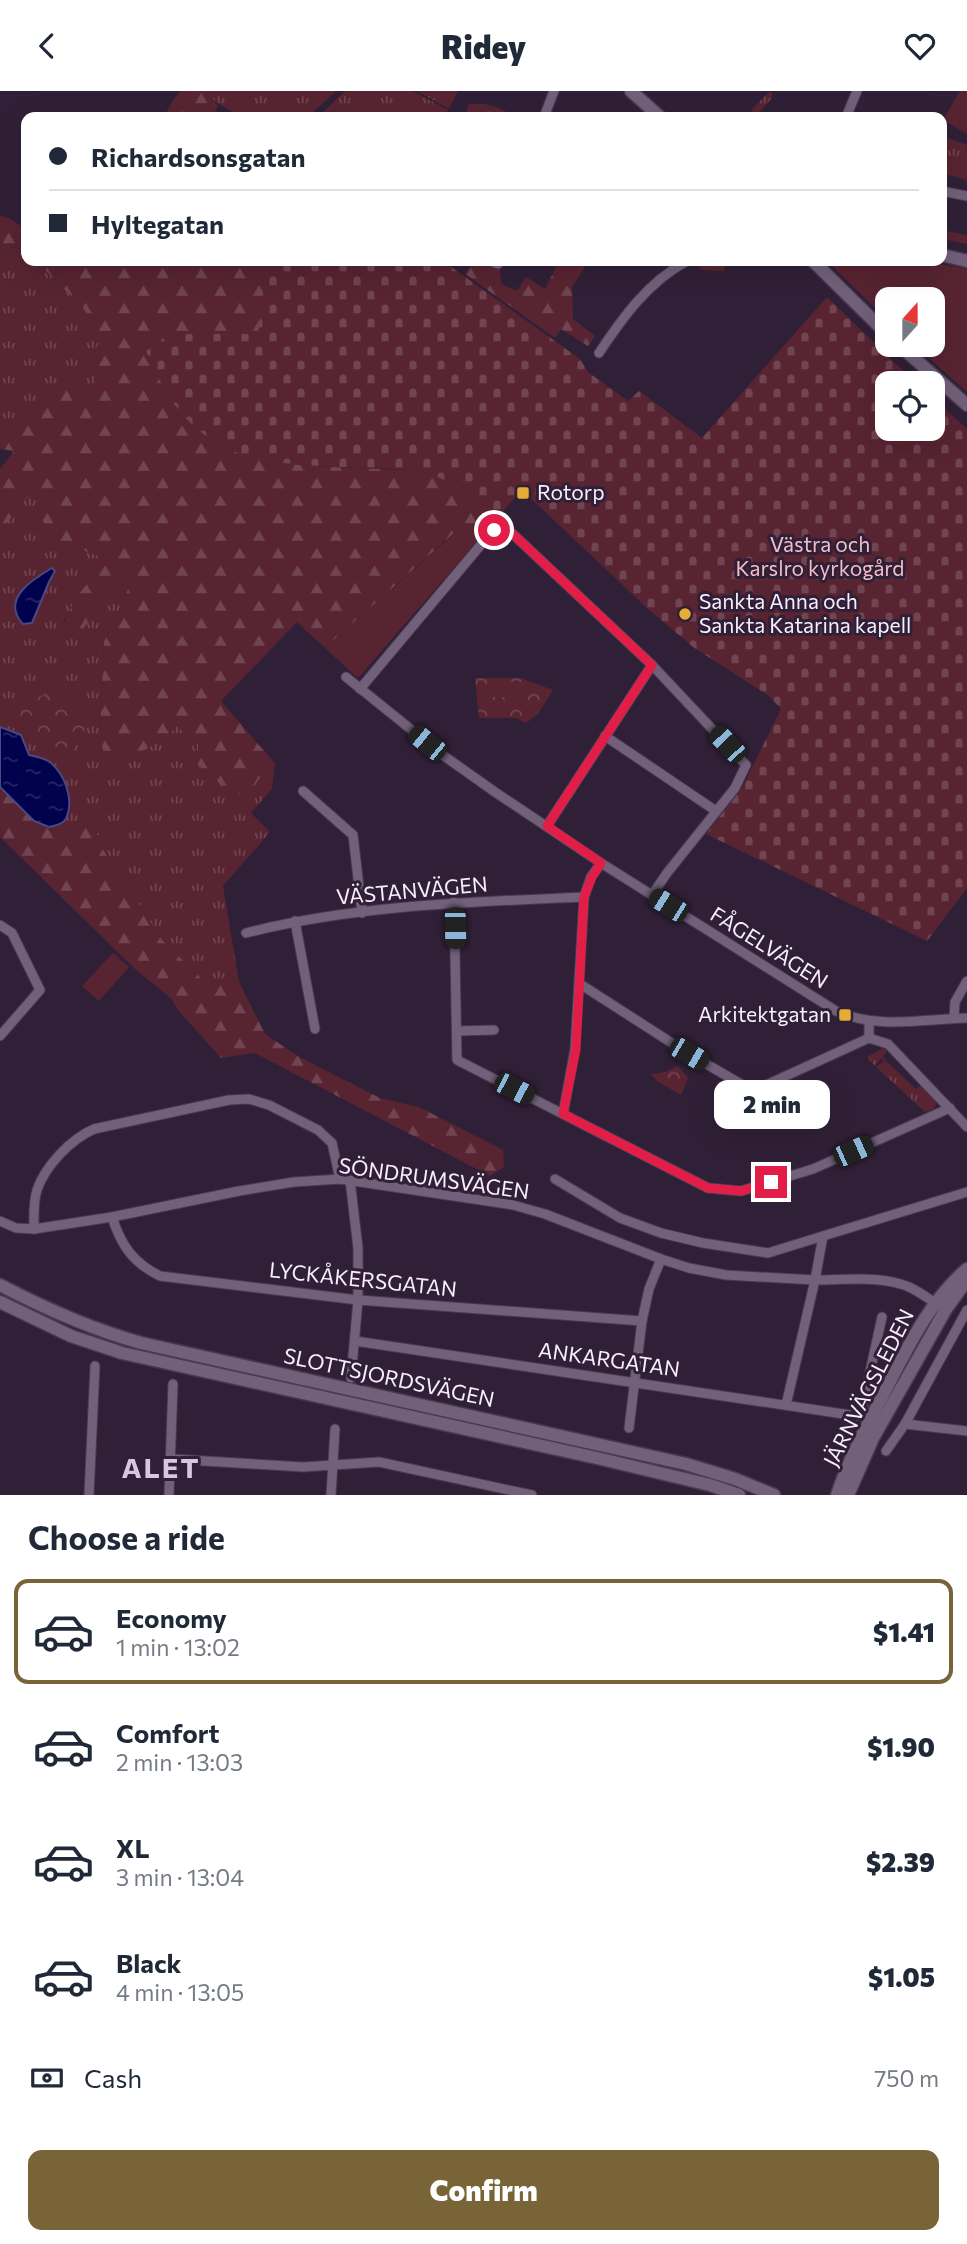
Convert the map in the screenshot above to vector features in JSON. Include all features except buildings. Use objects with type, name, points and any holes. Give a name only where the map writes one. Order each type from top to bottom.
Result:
[{"type":"main road","points":[[631,91],[654,112]]},
{"type":"main road","points":[[947,256],[967,261]]},
{"type":"main road","points":[[818,266],[875,322]]},
{"type":"main road","points":[[913,357],[967,405]]},
{"type":"main road","name":"JÄRNVÄGSLEDEN","points":[[840,1494],[863,1433],[887,1387],[967,1269]]},
{"type":"main road","name":"JÄRNVÄGSLEDEN","points":[[940,1306],[967,1280]]},
{"type":"main road","name":"SLOTTSJORDSVÄGEN","points":[[0,1285],[55,1314],[104,1333],[686,1464],[774,1495]]},
{"type":"main road","name":"SLOTTSJORDSVÄGEN","points":[[0,1302],[71,1336],[122,1353],[597,1458],[710,1485],[740,1495]]},
{"type":"street","points":[[546,112],[554,91]]},
{"type":"street","points":[[848,112],[857,91]]},
{"type":"street","points":[[947,192],[967,196]]},
{"type":"street","points":[[598,353],[640,297],[677,266]]},
{"type":"street","points":[[360,689],[500,522],[652,665],[746,765],[735,787],[652,895]]},
{"type":"street","points":[[547,826],[652,665]]},
{"type":"street","name":"FÅGELVÄGEN","points":[[346,677],[444,756],[601,863],[831,1008],[869,1021],[894,1023],[967,1018]]},
{"type":"street","points":[[605,736],[716,811]]},
{"type":"street","points":[[303,791],[353,835],[362,913]]},
{"type":"street","points":[[563,1114],[576,1049],[584,897],[601,863]]},
{"type":"street","name":"VÄSTANVÄGEN","points":[[246,933],[295,921],[454,902],[584,897]]},
{"type":"street","points":[[454,902],[457,1060],[708,1188],[741,1191],[813,1169],[950,1108]]},
{"type":"street","points":[[295,921],[315,1029]]},
{"type":"street","points":[[0,925],[12,933],[40,990],[0,1036]]},
{"type":"street","points":[[954,1018],[955,1002],[967,981]]},
{"type":"street","points":[[580,984],[689,1054],[753,1091],[869,1038],[888,1044],[967,1127]]},
{"type":"street","points":[[869,1021],[869,1038]]},
{"type":"street","points":[[457,1031],[494,1030]]},
{"type":"street","points":[[34,1229],[34,1204],[44,1177],[67,1149],[85,1133],[229,1100],[249,1099],[269,1105],[318,1130],[332,1143],[345,1180],[358,1248],[358,1300],[351,1378]]},
{"type":"street","points":[[555,1179],[620,1218],[661,1233],[703,1243],[768,1253],[967,1192]]},
{"type":"street","name":"SÖNDRUMSVÄGEN","points":[[0,1221],[16,1228],[34,1229],[295,1182],[345,1180],[513,1205],[545,1214],[661,1259],[726,1275],[891,1282],[911,1288],[940,1306]]},
{"type":"street","name":"LYCKÅKERSGATAN","points":[[112,1217],[118,1234],[132,1257],[145,1269],[160,1276],[358,1300],[642,1321]]},
{"type":"street","points":[[786,1405],[815,1280],[822,1236]]},
{"type":"street","points":[[629,1429],[642,1321],[649,1289],[661,1259]]},
{"type":"street","points":[[886,1451],[905,1424],[967,1310]]},
{"type":"street","name":"ANKARGATAN","points":[[355,1341],[857,1416],[862,1408],[882,1317]]},
{"type":"street","points":[[89,1495],[95,1366]]},
{"type":"street","points":[[169,1495],[173,1384]]},
{"type":"street","points":[[905,1424],[967,1431]]},
{"type":"street","points":[[331,1495],[335,1429]]},
{"type":"street","points":[[172,1459],[331,1467],[379,1462],[532,1495]]},
{"type":"green space","points":[[181,91],[205,91],[218,106],[215,112],[167,112]]},
{"type":"green space","points":[[204,91],[336,91],[313,112],[232,112]]},
{"type":"green space","points":[[345,91],[413,91],[448,110],[447,112],[323,112]]},
{"type":"green space","points":[[417,91],[458,91],[449,109]]},
{"type":"green space","points":[[960,91],[967,91],[967,134],[947,122],[947,113]]},
{"type":"green space","points":[[769,92],[772,93],[772,98],[760,112],[752,112],[752,109]]},
{"type":"green space","points":[[469,104],[484,104],[506,112],[466,112]]},
{"type":"green space","points":[[947,138],[967,145],[967,180],[947,175]]},
{"type":"green space","points":[[0,215],[21,226],[21,246],[0,253]]},
{"type":"green space","points":[[947,231],[967,235],[967,244],[947,240]]},
{"type":"green space","points":[[21,245],[21,266],[41,266],[83,308],[103,337],[90,359],[97,378],[94,395],[46,396],[27,417],[9,425],[0,440],[0,253]]},
{"type":"green space","points":[[947,265],[967,269],[967,392],[928,357],[945,357],[945,287],[875,287],[875,308],[832,266]]},
{"type":"green space","points":[[41,266],[267,267],[259,334],[173,334],[215,442],[234,451],[275,462],[434,475],[459,488],[495,520],[471,548],[454,533],[325,648],[297,622],[221,701],[272,760],[249,794],[228,795],[212,774],[198,766],[198,744],[177,726],[144,750],[126,756],[104,756],[100,734],[104,642],[130,585],[120,572],[76,640],[64,629],[69,611],[108,559],[73,547],[50,545],[34,489],[0,532],[0,469],[14,451],[0,449],[0,440],[9,425],[27,417],[46,396],[71,386],[94,395],[97,378],[90,359],[102,337],[83,308]]},
{"type":"green space","name":"Västra och Karslro kyrkogård","points":[[265,266],[450,266],[580,359],[588,372],[628,401],[639,391],[702,438],[827,297],[875,343],[875,357],[889,357],[904,371],[875,371],[875,441],[945,441],[945,409],[967,429],[967,888],[927,941],[706,834],[742,788],[781,709],[769,696],[693,647],[648,609],[522,490],[495,520],[459,489],[426,473],[280,463],[231,450],[209,438],[189,421],[166,393],[146,351],[173,334],[258,334]]},
{"type":"green space","points":[[471,266],[496,266],[500,268],[501,284],[517,291],[526,277],[545,289],[556,266],[586,266],[572,287],[573,319],[595,336],[588,346],[561,329],[555,338],[465,274]]},
{"type":"green space","points":[[699,266],[725,266],[724,271],[701,270]]},
{"type":"green space","points":[[34,488],[51,545],[73,547],[109,559],[90,581],[64,620],[76,639],[120,571],[130,585],[104,642],[100,734],[177,726],[198,744],[198,766],[249,794],[272,760],[275,763],[272,789],[251,813],[270,832],[223,886],[239,982],[222,980],[207,984],[162,940],[100,845],[96,830],[50,821],[0,778],[0,532]]},
{"type":"green space","points":[[455,533],[471,548],[358,678],[325,648]]},
{"type":"green space","points":[[475,678],[520,678],[553,690],[538,714],[526,723],[516,718],[479,718]]},
{"type":"green space","points":[[487,682],[522,682],[522,697],[487,697]]},
{"type":"green space","points":[[60,686],[76,703],[87,726],[71,755],[53,746],[8,707],[33,700]]},
{"type":"green space","points":[[0,778],[50,821],[96,830],[100,845],[162,940],[207,984],[222,980],[239,982],[265,1034],[301,1058],[380,1098],[419,1107],[503,1150],[504,1167],[490,1176],[255,1053],[221,1058],[177,1009],[172,999],[135,969],[0,837]]},
{"type":"green space","points":[[113,953],[129,967],[99,1001],[82,986]]},
{"type":"green space","points":[[885,1047],[888,1049],[883,1056],[886,1061],[916,1089],[924,1083],[937,1100],[934,1109],[925,1112],[876,1067],[884,1061],[881,1058],[875,1066],[867,1057]]},
{"type":"green space","points":[[678,1066],[688,1078],[681,1095],[657,1081],[651,1074]]},
{"type":"water","points":[[52,568],[55,571],[32,623],[23,624],[17,615],[17,598],[28,584]]},
{"type":"water","points":[[0,727],[21,735],[29,755],[49,761],[60,773],[69,802],[66,819],[62,822],[49,827],[34,821],[0,787]]},
{"type":"place","name":"Rotorp","points":[[523,493]]},
{"type":"place","name":"Sankta Anna och Sankta Katarina kapell","points":[[685,614]]},
{"type":"place","name":"Arkitektgatan","points":[[845,1015]]},
{"type":"district","name":"ALET","points":[[161,1468]]},
{"type":"route","points":[[494,530],[500,522],[652,665],[547,826],[601,863],[587,886],[584,897],[576,1049],[563,1114],[708,1188],[741,1191],[771,1182]]}]
